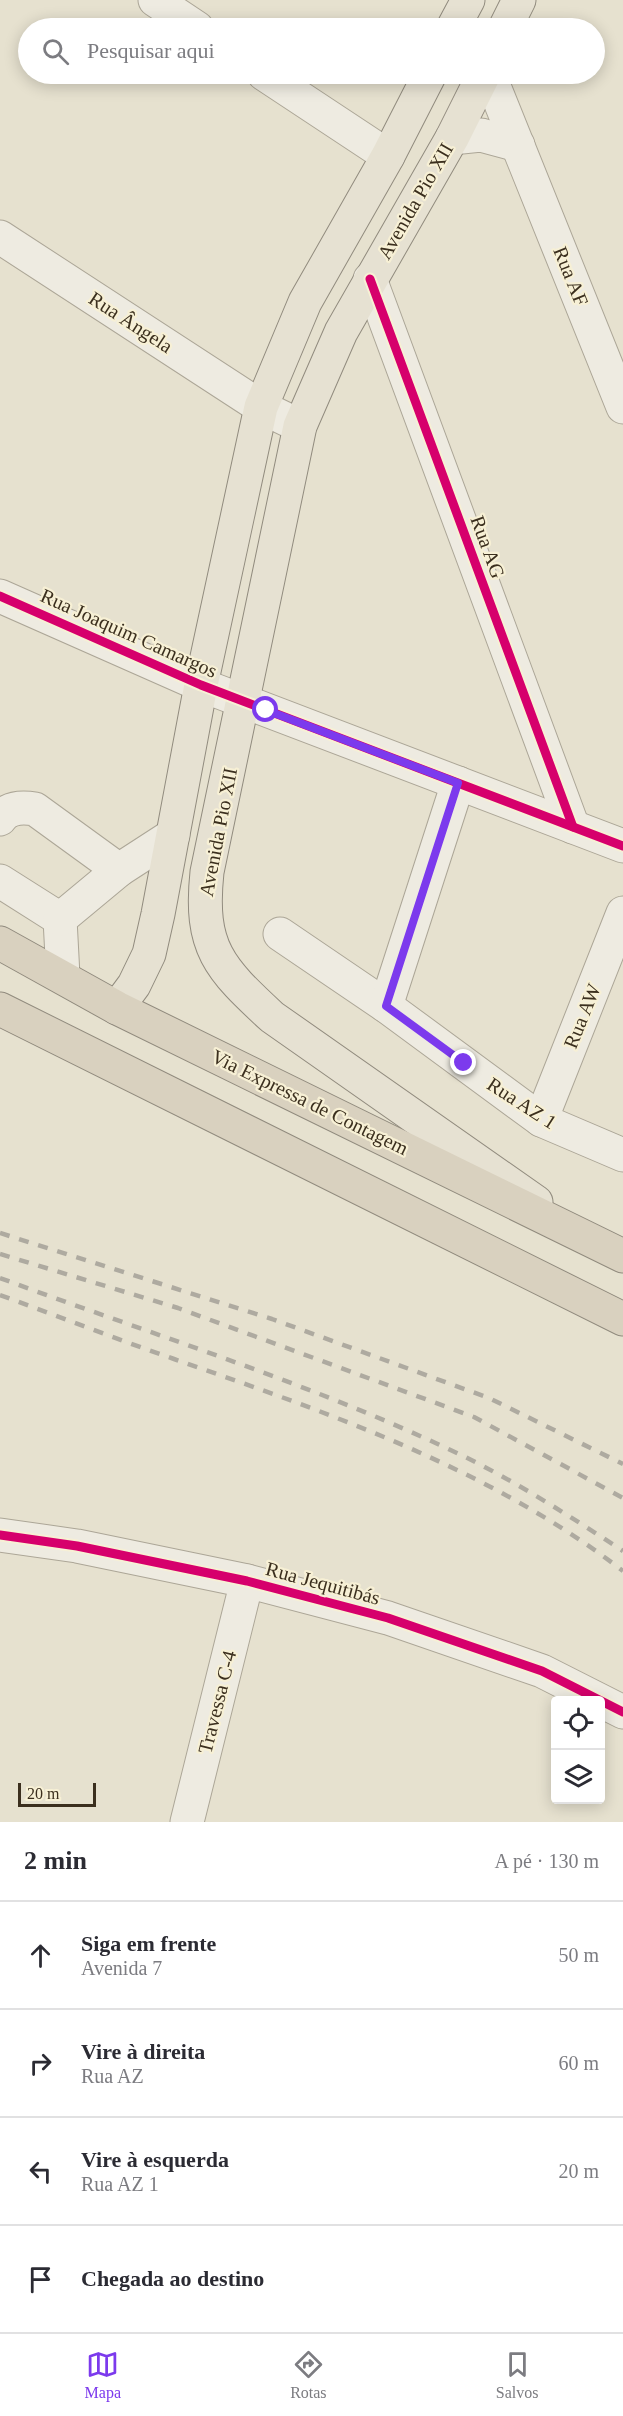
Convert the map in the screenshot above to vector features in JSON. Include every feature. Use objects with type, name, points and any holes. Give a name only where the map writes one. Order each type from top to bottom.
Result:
[{"type":"highway","name":"Via Expressa de Contagem","points":[[0,943],[117,1008],[623,1256]]},
{"type":"highway","points":[[0,1009],[623,1319]]},
{"type":"main road","points":[[458,18],[468,0]]},
{"type":"main road","points":[[510,18],[519,0]]},
{"type":"main road","points":[[117,1008],[134,985],[149,954],[201,685],[261,407],[305,302],[388,156],[425,84]]},
{"type":"main road","name":"Avenida Pio XII","points":[[479,84],[452,138],[341,332],[300,426],[205,892],[207,928],[216,957],[235,982],[272,1017],[586,1236]]},
{"type":"street","points":[[155,0],[182,18]]},
{"type":"street","points":[[279,84],[388,156]]},
{"type":"street","name":"Rua AF","points":[[493,84],[623,406]]},
{"type":"street","points":[[452,138],[481,135],[518,145]]},
{"type":"street","name":"Rua Ângela","points":[[0,237],[261,407]]},
{"type":"street","name":"Rua AG","points":[[370,279],[573,827]]},
{"type":"street","points":[[261,407],[300,426]]},
{"type":"street","name":"Rua Joaquim Camargos","points":[[0,596],[201,685],[623,846]]},
{"type":"street","points":[[386,1006],[458,783]]},
{"type":"street","points":[[0,819],[3,814],[21,807],[36,809],[119,870]]},
{"type":"street","points":[[60,918],[119,870],[173,835]]},
{"type":"street","points":[[0,881],[60,918]]},
{"type":"street","name":"Rua AW","points":[[541,1120],[623,913]]},
{"type":"street","points":[[60,918],[63,976]]},
{"type":"street","name":"Rua AZ 1","points":[[280,934],[386,1006],[541,1120],[623,1155]]},
{"type":"street","name":"Rua Jequitibás","points":[[0,1535],[77,1546],[247,1581],[388,1618],[542,1671],[623,1712]]},
{"type":"street","name":"Travessa C-4","points":[[187,1822],[247,1581]]},
{"type":"railway","points":[[0,1233],[272,1319],[489,1398],[623,1464]]},
{"type":"railway","points":[[0,1254],[178,1308],[474,1417],[623,1498]]},
{"type":"railway","points":[[0,1278],[279,1378],[388,1422],[489,1469],[623,1551]]},
{"type":"railway","points":[[0,1295],[291,1401],[407,1447],[519,1502],[572,1535],[623,1571]]},
{"type":"cycle path","points":[[370,279],[573,827]]},
{"type":"cycle path","points":[[0,596],[201,685],[623,846]]},
{"type":"cycle path","points":[[0,1535],[77,1546],[247,1581],[388,1618],[542,1671],[623,1712]]},
{"type":"route","points":[[266,710],[458,783],[386,1006],[464,1063]]}]
